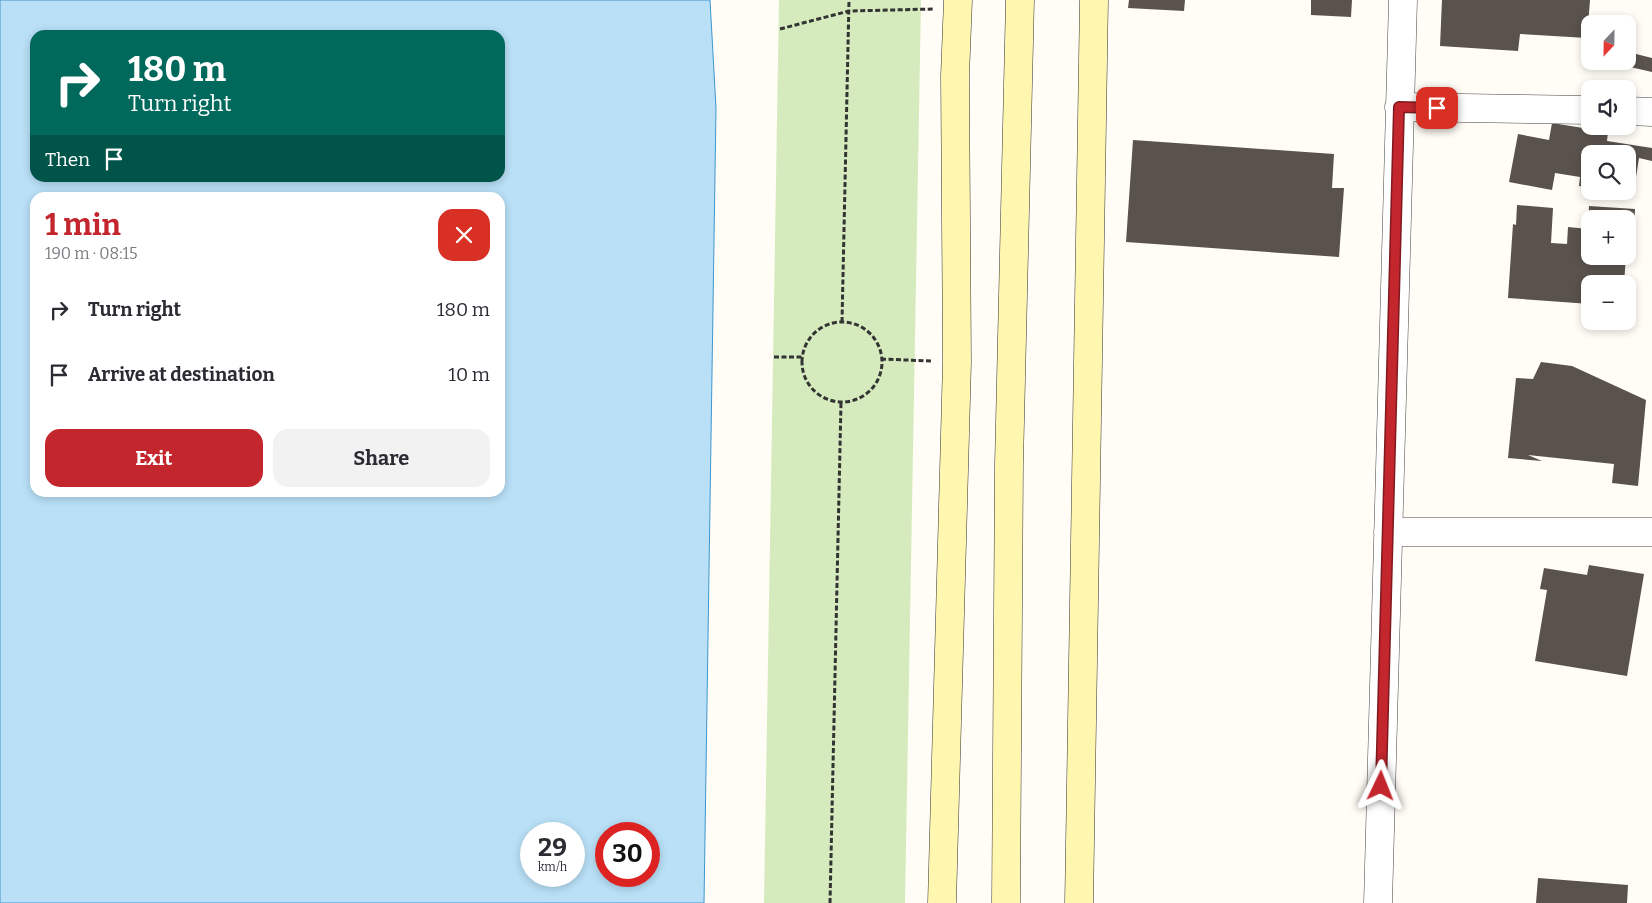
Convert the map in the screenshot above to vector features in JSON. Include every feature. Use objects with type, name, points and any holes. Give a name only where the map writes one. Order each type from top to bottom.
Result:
[{"type":"main road","points":[[1006,903],[1009,464],[1020,0]]},
{"type":"main road","points":[[1079,903],[1094,0]]},
{"type":"main road","points":[[942,903],[957,362],[955,76],[958,4]]},
{"type":"street","points":[[1378,903],[1403,0]]},
{"type":"street","points":[[1399,107],[1581,110]]},
{"type":"street","points":[[1636,111],[1652,112]]},
{"type":"street","points":[[1388,532],[1652,532]]},
{"type":"path","points":[[842,322],[849,0]]},
{"type":"path","points":[[780,30],[849,11],[958,4]]},
{"type":"path","points":[[842,322],[855,324],[866,330],[875,339],[881,359],[880,375],[873,386],[864,395],[853,400],[840,402],[828,400],[817,394],[809,385],[803,374],[802,357],[810,338],[819,329],[830,324],[842,322]]},
{"type":"path","points":[[774,357],[802,357]]},
{"type":"path","points":[[881,359],[957,362]]},
{"type":"path","points":[[830,903],[840,402]]},
{"type":"green space","points":[[779,0],[921,0],[905,903],[764,903]]},
{"type":"water","points":[[0,0],[710,0],[716,108],[704,903],[0,903]]},
{"type":"building","points":[[1129,0],[1185,0],[1184,11],[1128,8]]},
{"type":"building","points":[[1311,0],[1352,0],[1351,17],[1311,15]]},
{"type":"building","points":[[1442,0],[1590,0],[1589,15],[1581,15],[1581,38],[1520,34],[1518,51],[1440,46]]},
{"type":"building","points":[[1636,54],[1652,58],[1652,72],[1636,68]]},
{"type":"building","points":[[1552,123],[1581,128],[1581,135],[1608,135],[1607,141],[1633,145],[1581,145],[1581,186],[1579,186],[1580,177],[1555,173],[1552,190],[1509,182],[1518,134],[1549,140]]},
{"type":"building","points":[[1133,140],[1334,154],[1332,188],[1344,188],[1339,257],[1126,242]]},
{"type":"building","points":[[1636,146],[1652,148],[1652,161],[1639,158],[1636,177]]},
{"type":"building","points":[[1517,205],[1553,208],[1551,243],[1567,244],[1568,227],[1581,228],[1581,265],[1625,265],[1625,275],[1581,275],[1581,303],[1508,298],[1513,224],[1516,225]]},
{"type":"building","points":[[1589,206],[1635,210],[1589,210]]},
{"type":"building","points":[[1541,362],[1572,366],[1646,400],[1638,486],[1612,483],[1614,464],[1528,455],[1542,461],[1508,458],[1516,378],[1533,379]]},
{"type":"building","points":[[1589,565],[1644,574],[1627,676],[1535,661],[1547,590],[1540,589],[1544,568],[1587,575]]},
{"type":"building","points":[[1538,878],[1628,885],[1627,903],[1536,903]]},
{"type":"route","points":[[1381,786],[1399,107],[1437,108]]}]
